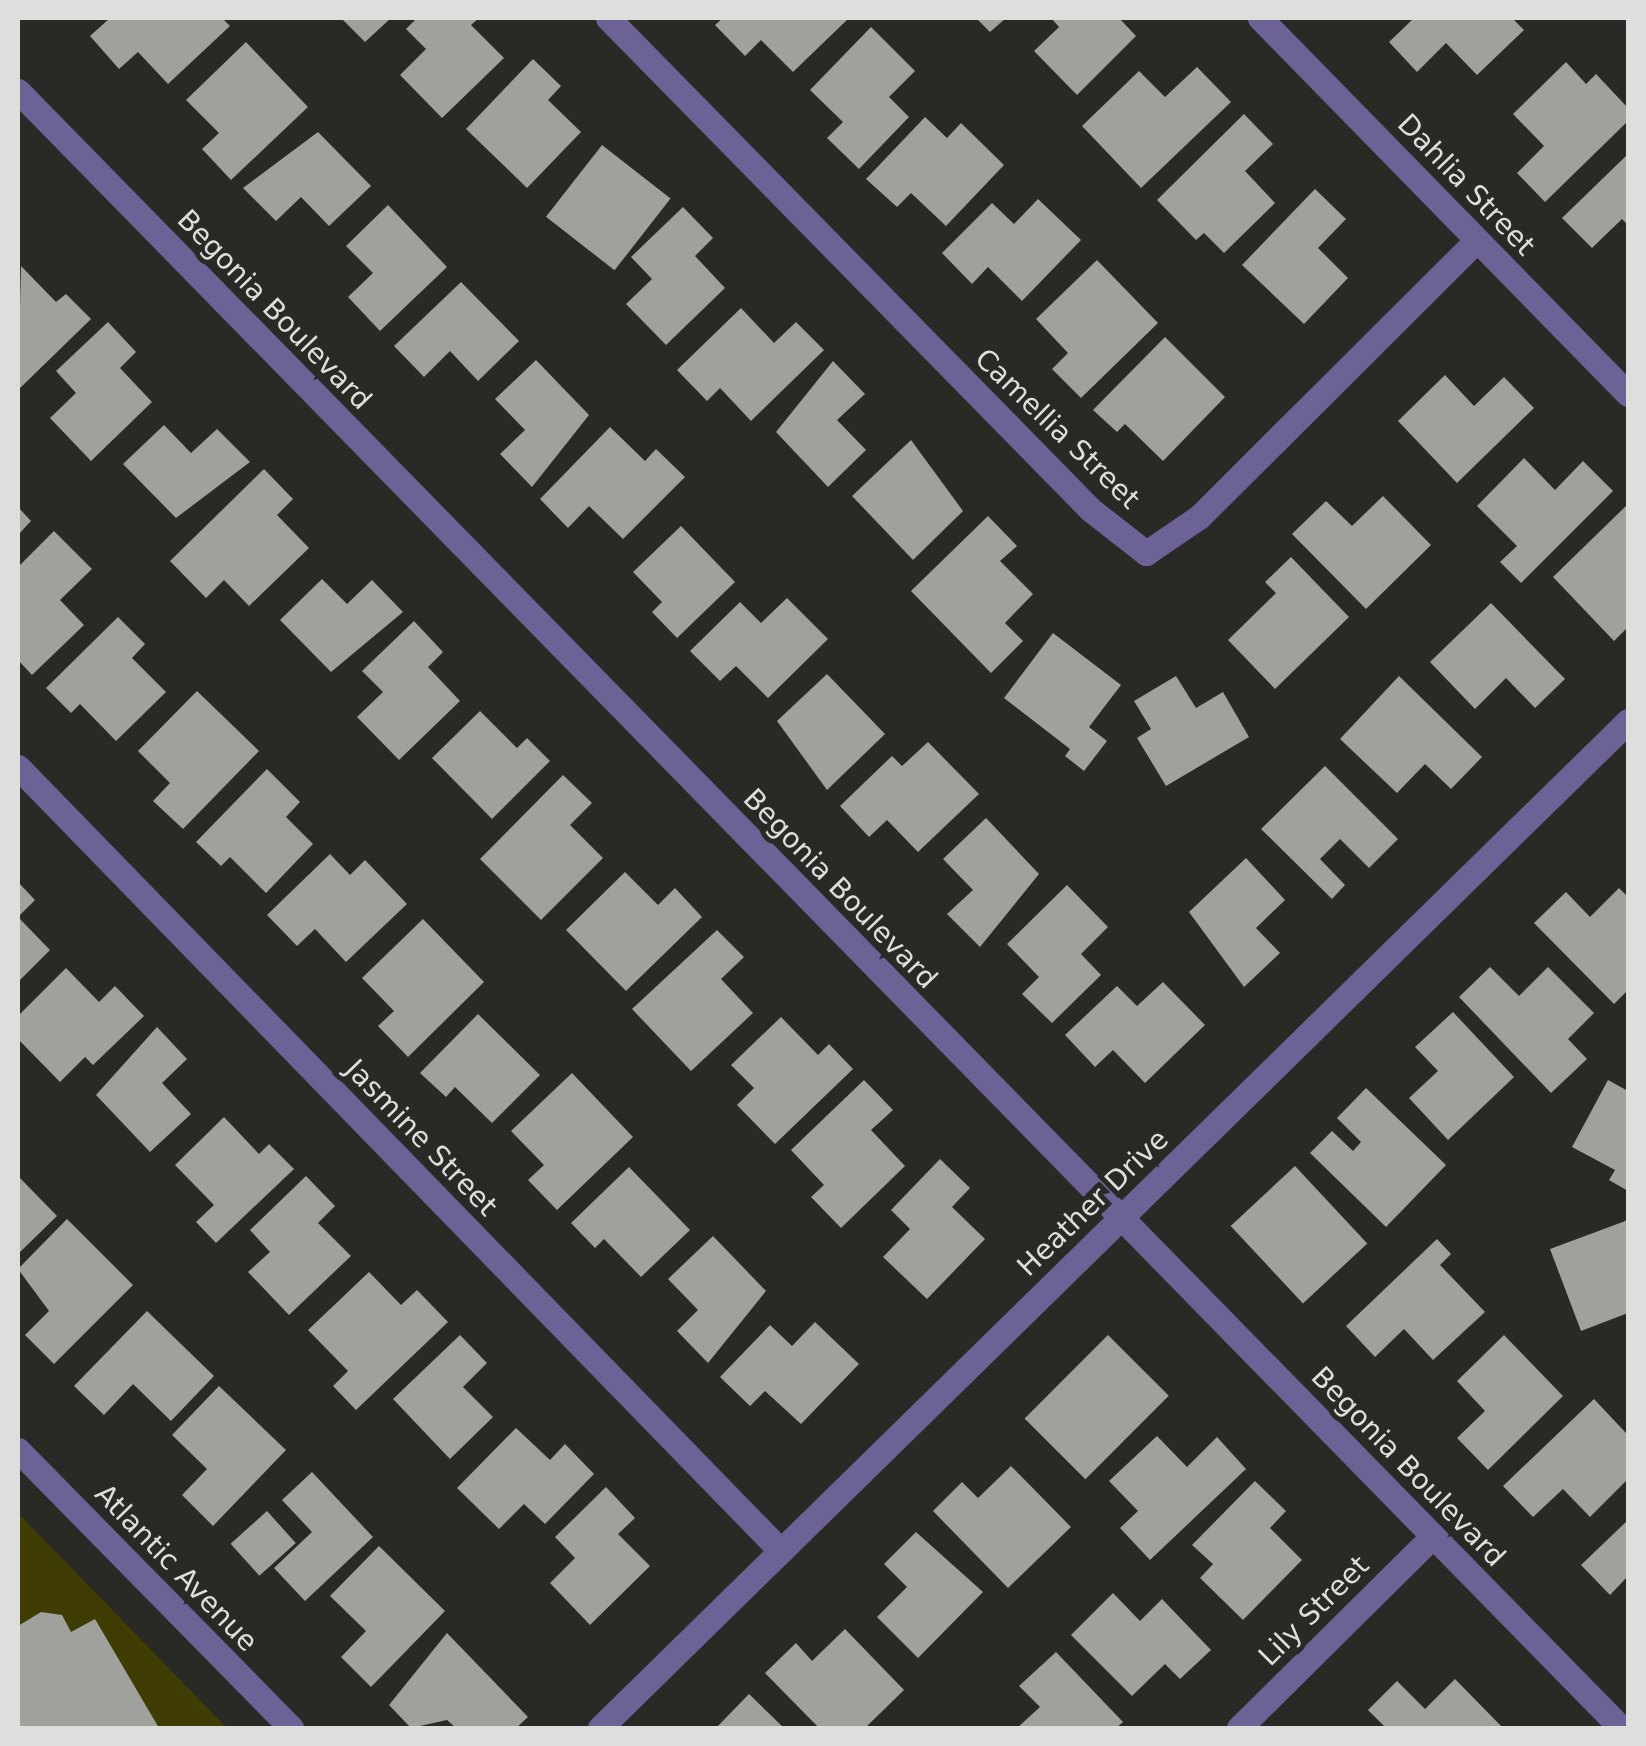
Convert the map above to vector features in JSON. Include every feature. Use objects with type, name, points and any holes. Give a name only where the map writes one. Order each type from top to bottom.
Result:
[{"type":"street","name":"Camellia Street","points":[[608,18],[1091,510],[1146,554],[1199,517],[1478,240]]},
{"type":"street","name":"Dahlia Street","points":[[1260,18],[1628,394]]},
{"type":"street","name":"Begonia Boulevard","points":[[18,91],[1621,1728]]},
{"type":"street","name":"Heather Drive","points":[[600,1728],[1628,721]]},
{"type":"street","name":"Jasmine Street","points":[[18,767],[781,1551]]},
{"type":"street","name":"Atlantic Avenue","points":[[18,1450],[291,1728]]},
{"type":"street","name":"Lily Street","points":[[1239,1728],[1433,1536]]},
{"type":"shaded area","points":[[18,1513],[227,1728],[18,1728]]},
{"type":"building","points":[[110,18],[222,18],[230,26],[168,84],[138,52],[119,69],[90,36]]},
{"type":"building","points":[[341,18],[391,18],[365,42]]},
{"type":"building","points":[[417,18],[479,18],[471,25],[504,58],[442,118],[400,75],[426,49],[406,29]]},
{"type":"building","points":[[723,18],[849,18],[793,72],[761,40],[745,56],[715,25]]},
{"type":"building","points":[[976,18],[1006,18],[990,32]]},
{"type":"building","points":[[1051,18],[1119,18],[1136,36],[1077,95],[1034,51],[1059,27]]},
{"type":"building","points":[[1414,18],[1512,18],[1524,30],[1477,75],[1446,43],[1417,72],[1389,42]]},
{"type":"building","points":[[871,27],[915,71],[889,97],[909,117],[859,169],[827,138],[843,122],[810,90]]},
{"type":"building","points":[[246,42],[308,107],[231,180],[202,149],[219,133],[186,100]]},
{"type":"building","points":[[533,59],[561,86],[548,100],[581,132],[527,188],[466,129]]},
{"type":"building","points":[[1566,62],[1586,84],[1596,74],[1628,108],[1628,121],[1545,202],[1517,173],[1544,146],[1513,114]]},
{"type":"building","points":[[1197,67],[1231,102],[1141,188],[1082,126],[1139,71],[1165,97]]},
{"type":"building","points":[[1244,114],[1273,144],[1245,171],[1275,203],[1224,253],[1204,233],[1196,240],[1157,200]]},
{"type":"building","points":[[925,117],[947,138],[961,123],[1004,165],[946,226],[911,193],[897,207],[866,179]]},
{"type":"building","points":[[318,132],[371,186],[329,226],[301,197],[276,221],[243,188]]},
{"type":"building","points":[[602,145],[671,199],[615,270],[546,217]]},
{"type":"building","points":[[1628,154],[1628,225],[1622,219],[1592,248],[1562,218]]},
{"type":"building","points":[[1315,189],[1346,219],[1318,248],[1348,278],[1304,324],[1242,265]]},
{"type":"building","points":[[1038,199],[1081,240],[1022,301],[988,267],[972,284],[942,253],[992,203],[1014,224]]},
{"type":"building","points":[[388,205],[447,267],[380,331],[348,297],[373,273],[346,246]]},
{"type":"building","points":[[683,207],[713,238],[695,256],[725,288],[666,345],[626,304],[652,279],[631,257]]},
{"type":"building","points":[[1097,260],[1158,323],[1081,398],[1052,369],[1068,353],[1036,319]]},
{"type":"building","points":[[21,266],[56,302],[66,294],[91,319],[18,390]]},
{"type":"building","points":[[461,282],[519,341],[478,381],[450,351],[424,377],[394,346]]},
{"type":"building","points":[[741,308],[774,343],[796,322],[824,350],[751,421],[720,388],[707,401],[677,370]]},
{"type":"building","points":[[108,322],[136,352],[120,368],[152,402],[91,461],[50,418],[76,393],[56,371]]},
{"type":"building","points":[[1165,337],[1225,397],[1163,461],[1125,424],[1117,432],[1093,410]]},
{"type":"building","points":[[536,360],[589,415],[532,487],[500,454],[525,430],[495,399]]},
{"type":"building","points":[[833,361],[865,394],[837,420],[866,450],[828,487],[776,432]]},
{"type":"building","points":[[1445,375],[1474,406],[1504,377],[1534,408],[1457,483],[1398,421]]},
{"type":"building","points":[[164,425],[191,453],[217,429],[250,462],[176,518],[123,464]]},
{"type":"building","points":[[610,427],[645,461],[656,449],[685,477],[623,539],[589,506],[568,528],[540,499]]},
{"type":"building","points":[[911,440],[963,511],[913,560],[852,496]]},
{"type":"building","points":[[1524,458],[1555,490],[1583,461],[1613,491],[1521,583],[1500,562],[1517,546],[1477,506]]},
{"type":"building","points":[[264,469],[293,499],[277,515],[309,548],[249,606],[224,580],[206,598],[170,561]]},
{"type":"building","points":[[1383,496],[1431,545],[1366,609],[1292,534],[1326,501],[1352,526]]},
{"type":"building","points":[[1628,504],[1628,627],[1614,641],[1553,577]]},
{"type":"building","points":[[18,507],[31,521],[18,535]]},
{"type":"building","points":[[988,516],[1017,546],[1000,561],[1033,594],[1005,623],[1023,641],[991,673],[911,591]]},
{"type":"building","points":[[681,526],[735,582],[677,638],[652,612],[662,602],[633,572]]},
{"type":"building","points":[[54,531],[92,569],[60,600],[84,625],[32,675],[18,660],[18,567]]},
{"type":"building","points":[[1291,557],[1349,617],[1275,689],[1228,640],[1276,593],[1265,582]]},
{"type":"building","points":[[322,579],[347,604],[372,580],[403,612],[331,672],[280,620]]},
{"type":"building","points":[[787,598],[828,639],[768,698],[736,666],[720,681],[690,651],[740,602],[761,623]]},
{"type":"building","points":[[1491,603],[1565,679],[1535,708],[1506,678],[1475,709],[1430,662]]},
{"type":"building","points":[[118,617],[145,644],[132,658],[166,692],[116,741],[80,704],[71,713],[46,688]]},
{"type":"building","points":[[414,621],[443,652],[428,667],[460,701],[399,760],[357,717],[383,692],[362,671]]},
{"type":"building","points":[[1053,633],[1121,685],[1089,727],[1107,741],[1084,771],[1065,756],[1070,749],[1004,698]]},
{"type":"building","points":[[827,674],[885,734],[827,790],[777,721]]},
{"type":"building","points":[[1176,676],[1196,708],[1223,692],[1249,737],[1166,786],[1137,738],[1151,729],[1134,701]]},
{"type":"building","points":[[1399,676],[1482,757],[1451,789],[1425,764],[1397,793],[1340,739]]},
{"type":"building","points":[[197,691],[259,751],[183,829],[153,801],[170,783],[138,751]]},
{"type":"building","points":[[480,711],[517,748],[527,738],[550,761],[492,819],[432,758]]},
{"type":"building","points":[[928,742],[979,794],[918,852],[887,820],[869,837],[840,806],[892,756],[902,766]]},
{"type":"building","points":[[1325,766],[1398,839],[1369,868],[1340,839],[1320,859],[1345,885],[1332,899],[1261,829]]},
{"type":"building","points":[[267,769],[300,802],[286,817],[313,844],[266,893],[230,857],[221,866],[196,842]]},
{"type":"building","points":[[563,775],[592,803],[570,825],[603,858],[541,920],[480,859]]},
{"type":"building","points":[[986,818],[1039,874],[980,947],[947,914],[973,890],[943,859]]},
{"type":"building","points":[[330,854],[350,875],[365,860],[407,904],[346,962],[315,929],[297,946],[267,915]]},
{"type":"building","points":[[1246,858],[1285,900],[1256,928],[1280,953],[1244,987],[1189,912]]},
{"type":"building","points":[[625,872],[658,905],[675,888],[702,917],[626,991],[566,930]]},
{"type":"building","points":[[18,882],[35,900],[18,917]]},
{"type":"building","points":[[1067,885],[1108,927],[1081,954],[1101,975],[1052,1023],[1022,994],[1039,977],[1007,944]]},
{"type":"building","points":[[1619,888],[1628,897],[1628,990],[1614,1004],[1534,923],[1566,892],[1590,917]]},
{"type":"building","points":[[18,917],[50,950],[18,982]]},
{"type":"building","points":[[423,919],[484,982],[408,1057],[378,1026],[394,1011],[362,978]]},
{"type":"building","points":[[717,930],[744,957],[721,979],[753,1013],[691,1071],[632,1009]]},
{"type":"building","points":[[1490,967],[1519,996],[1548,967],[1594,1013],[1568,1039],[1587,1059],[1551,1093],[1459,997]]},
{"type":"building","points":[[66,968],[99,1002],[115,986],[144,1016],[93,1065],[85,1057],[60,1082],[18,1039],[18,1016]]},
{"type":"building","points":[[1163,982],[1205,1025],[1145,1083],[1113,1050],[1095,1067],[1065,1035],[1117,986],[1137,1006]]},
{"type":"building","points":[[1453,1012],[1514,1077],[1448,1140],[1409,1098],[1438,1071],[1415,1047]]},
{"type":"building","points":[[478,1014],[540,1075],[492,1123],[455,1087],[446,1097],[420,1073]]},
{"type":"building","points":[[781,1017],[818,1055],[829,1044],[853,1069],[775,1144],[737,1105],[754,1088],[731,1065]]},
{"type":"building","points":[[157,1027],[187,1059],[162,1083],[191,1114],[150,1152],[96,1095]]},
{"type":"building","points":[[572,1073],[633,1137],[557,1210],[528,1180],[544,1165],[511,1131]]},
{"type":"building","points":[[864,1080],[893,1110],[871,1130],[905,1166],[841,1228],[811,1197],[824,1185],[791,1150]]},
{"type":"building","points":[[1608,1080],[1628,1091],[1628,1191],[1609,1180],[1615,1170],[1572,1147]]},
{"type":"building","points":[[1366,1088],[1446,1165],[1386,1227],[1310,1153],[1332,1131],[1353,1151],[1361,1142],[1337,1118]]},
{"type":"building","points":[[224,1117],[259,1154],[269,1144],[294,1169],[216,1243],[196,1222],[214,1205],[175,1165]]},
{"type":"building","points":[[940,1159],[970,1188],[952,1207],[985,1239],[927,1299],[883,1257],[910,1229],[891,1210]]},
{"type":"building","points":[[1295,1166],[1367,1244],[1303,1304],[1231,1226]]},
{"type":"building","points":[[629,1167],[690,1230],[641,1277],[604,1239],[595,1248],[571,1223]]},
{"type":"building","points":[[306,1176],[335,1206],[318,1223],[351,1256],[289,1315],[248,1272],[270,1252],[250,1230]]},
{"type":"building","points":[[18,1179],[57,1216],[18,1254]]},
{"type":"building","points":[[67,1219],[133,1285],[54,1364],[25,1335],[49,1311],[18,1269]]},
{"type":"building","points":[[1628,1220],[1628,1313],[1581,1331],[1550,1249]]},
{"type":"building","points":[[713,1236],[766,1291],[708,1363],[677,1331],[698,1310],[668,1279]]},
{"type":"building","points":[[1437,1239],[1451,1254],[1440,1265],[1485,1312],[1433,1360],[1404,1329],[1375,1357],[1346,1326]]},
{"type":"building","points":[[369,1272],[401,1305],[417,1290],[448,1322],[356,1410],[333,1386],[348,1371],[308,1330]]},
{"type":"building","points":[[147,1311],[214,1376],[171,1421],[133,1384],[104,1415],[74,1386]]},
{"type":"building","points":[[815,1322],[859,1364],[801,1424],[765,1391],[750,1406],[720,1377],[770,1325],[792,1346]]},
{"type":"building","points":[[460,1335],[487,1363],[463,1387],[493,1417],[450,1459],[393,1399]]},
{"type":"building","points":[[1108,1335],[1169,1396],[1085,1479],[1025,1418]]},
{"type":"building","points":[[1504,1335],[1563,1396],[1488,1470],[1457,1438],[1485,1411],[1457,1381]]},
{"type":"building","points":[[219,1386],[286,1450],[213,1526],[182,1495],[207,1469],[172,1435]]},
{"type":"building","points":[[1594,1399],[1626,1433],[1628,1479],[1590,1517],[1563,1489],[1533,1517],[1503,1486]]},
{"type":"building","points":[[516,1428],[550,1460],[565,1444],[594,1474],[545,1524],[524,1504],[499,1529],[457,1488]]},
{"type":"building","points":[[1157,1436],[1187,1467],[1217,1437],[1246,1469],[1150,1560],[1120,1528],[1138,1511],[1109,1481]]},
{"type":"building","points":[[1011,1466],[1071,1527],[1008,1588],[933,1511],[962,1482],[978,1498]]},
{"type":"building","points":[[312,1472],[373,1537],[305,1601],[274,1568],[312,1532],[282,1500]]},
{"type":"building","points":[[1255,1481],[1286,1511],[1270,1528],[1302,1560],[1243,1620],[1200,1578],[1213,1564],[1192,1545]]},
{"type":"building","points":[[606,1487],[635,1518],[618,1534],[650,1566],[590,1625],[550,1583],[575,1558],[555,1537]]},
{"type":"building","points":[[267,1511],[296,1543],[259,1576],[231,1544]]},
{"type":"building","points":[[1628,1520],[1628,1576],[1610,1595],[1581,1565]]},
{"type":"building","points":[[916,1532],[983,1592],[918,1658],[877,1617],[907,1587],[884,1564]]},
{"type":"building","points":[[379,1546],[445,1611],[371,1687],[341,1657],[366,1631],[330,1596]]},
{"type":"building","points":[[1113,1593],[1140,1621],[1162,1599],[1211,1650],[1180,1679],[1165,1664],[1132,1696],[1071,1635]]},
{"type":"building","points":[[41,1612],[62,1615],[71,1632],[95,1619],[159,1728],[18,1728],[18,1626]]},
{"type":"building","points":[[845,1629],[904,1690],[865,1728],[819,1728],[765,1673],[796,1643],[812,1661]]},
{"type":"building","points":[[447,1633],[528,1717],[516,1728],[456,1728],[447,1720],[411,1728],[389,1705]]},
{"type":"building","points":[[1056,1652],[1123,1722],[1116,1728],[1017,1728],[1040,1707],[1019,1686]]},
{"type":"building","points":[[1455,1679],[1503,1728],[1386,1728],[1368,1710],[1397,1681],[1425,1709]]},
{"type":"building","points":[[749,1694],[784,1728],[716,1728]]}]
